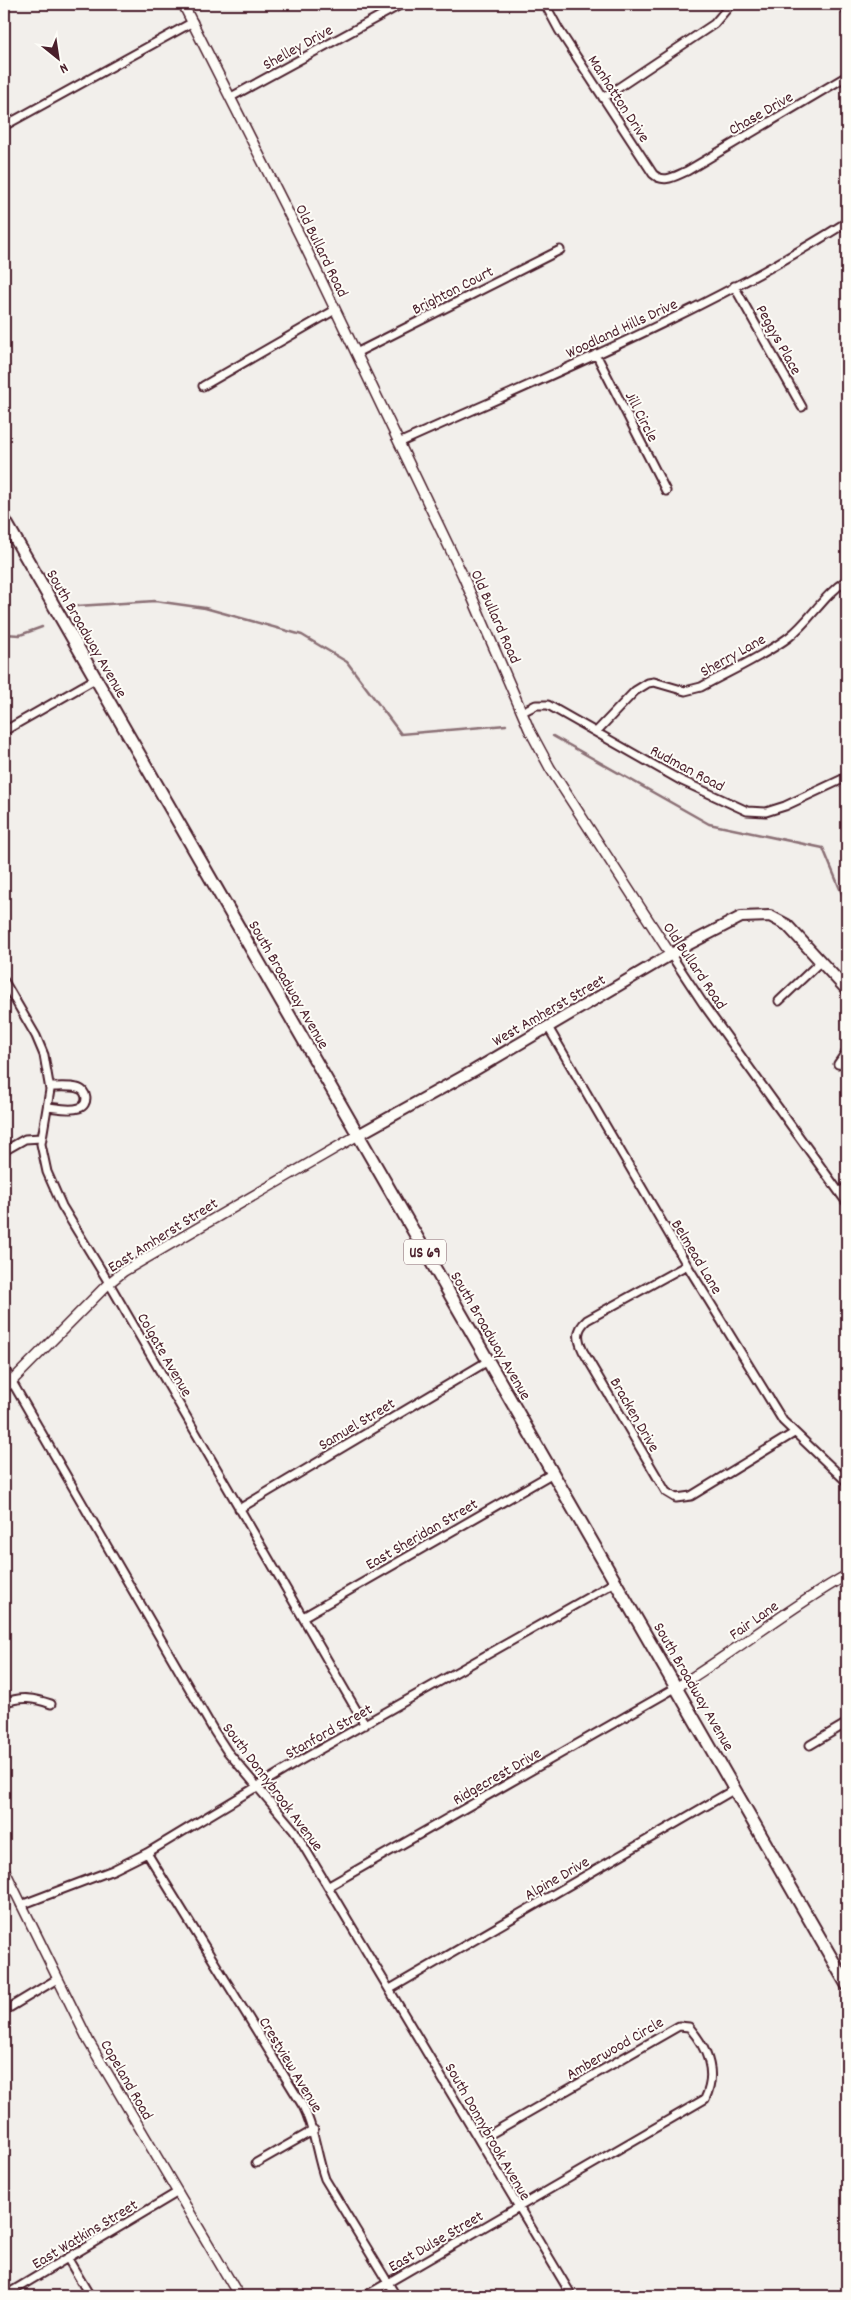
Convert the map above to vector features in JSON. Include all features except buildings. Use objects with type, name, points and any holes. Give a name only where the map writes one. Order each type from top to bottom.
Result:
[{"type":"main road","name":"South Broadway Avenue","points":[[4,519],[488,1361],[617,1581],[847,1985]]},
{"type":"main road","name":"West Amherst Street","points":[[358,1135],[741,916],[770,916],[786,925],[820,962]]},
{"type":"main road","points":[[820,962],[847,990]]},
{"type":"street","name":"Old Bullard Road","points":[[183,4],[356,353],[477,606],[522,712],[550,768],[704,1005],[847,1203]]},
{"type":"street","name":"Shelley Drive","points":[[231,98],[402,4]]},
{"type":"street","name":"Manhatton Drive","points":[[545,4],[559,30],[603,98],[658,178],[670,178],[687,171]]},
{"type":"street","points":[[603,98],[714,24],[731,4]]},
{"type":"street","points":[[843,4],[847,11]]},
{"type":"street","points":[[4,126],[193,22]]},
{"type":"street","name":"Chase Drive","points":[[687,171],[847,76]]},
{"type":"street","name":"Woodland Hills Drive","points":[[399,443],[682,313],[847,222]]},
{"type":"street","name":"Brighton Court","points":[[356,353],[560,250]]},
{"type":"street","name":"Peggys Place","points":[[734,286],[802,407]]},
{"type":"street","points":[[203,386],[335,310]]},
{"type":"street","name":"Jill Circle","points":[[596,354],[666,491]]},
{"type":"street","name":"Sherry Lane","points":[[596,732],[635,691],[648,683],[654,682],[685,691],[701,687],[788,638],[804,624],[828,594],[847,580]]},
{"type":"street","points":[[4,731],[95,679]]},
{"type":"street","name":"Rudman Road","points":[[522,712],[536,706],[548,705],[680,780],[747,811],[766,812],[785,806],[847,777]]},
{"type":"street","points":[[778,1001],[820,962]]},
{"type":"street","name":"Colgate Avenue","points":[[4,981],[42,1049],[50,1087],[48,1107],[41,1138],[44,1162],[54,1189],[365,1725]]},
{"type":"street","name":"Belmead Lane","points":[[548,1027],[687,1264],[784,1421],[847,1482]]},
{"type":"street","points":[[838,1064],[847,1050]]},
{"type":"street","points":[[48,1107],[78,1109],[84,1106],[86,1100],[85,1094],[78,1088],[50,1087]]},
{"type":"street","name":"East Amherst Street","points":[[4,1389],[124,1271],[358,1135]]},
{"type":"street","points":[[4,1151],[25,1139],[41,1138]]},
{"type":"street","points":[[839,1192],[847,1187]]},
{"type":"street","name":"Bracken Drive","points":[[687,1264],[587,1320],[580,1326],[578,1333],[578,1341],[583,1351],[666,1492],[676,1498],[691,1496],[794,1432]]},
{"type":"street","name":"Samuel Street","points":[[239,1509],[488,1361]]},
{"type":"street","name":"South Donnybrook Avenue","points":[[4,1368],[214,1731],[227,1751],[294,1830],[572,2296]]},
{"type":"street","name":"East Sheridan Street","points":[[303,1617],[553,1473]]},
{"type":"street","name":"Fair Lane","points":[[677,1688],[775,1621],[847,1575]]},
{"type":"street","name":"Stanford Street","points":[[21,1905],[113,1870],[147,1853],[161,1842],[617,1581]]},
{"type":"street","name":"Ridgecrest Drive","points":[[329,1886],[677,1688]]},
{"type":"street","points":[[4,1703],[23,1698],[33,1698],[51,1704]]},
{"type":"street","points":[[810,1745],[847,1723]]},
{"type":"street","name":"Alpine Drive","points":[[390,1989],[735,1790]]},
{"type":"street","name":"Crestview Avenue","points":[[147,1853],[303,2106],[314,2130],[317,2158],[324,2179],[396,2296]]},
{"type":"street","name":"Copeland Road","points":[[4,1869],[89,2042],[240,2296]]},
{"type":"street","points":[[4,2011],[57,1979]]},
{"type":"street","name":"Amberwood Circle","points":[[480,2140],[678,2026],[689,2026],[697,2035],[711,2061],[712,2070],[705,2099],[518,2207]]},
{"type":"street","points":[[256,2163],[314,2130]]},
{"type":"street","name":"East Watkins Street","points":[[4,2296],[178,2192]]},
{"type":"street","name":"East Dulse Street","points":[[365,2296],[518,2207]]},
{"type":"street","points":[[68,2259],[90,2296]]},
{"type":"waterway","points":[[77,606],[155,601],[205,608],[302,635],[347,662],[401,734],[506,725]]},
{"type":"waterway","points":[[4,634],[20,635],[42,627]]},
{"type":"waterway","points":[[553,736],[709,824],[823,848],[847,906]]}]
